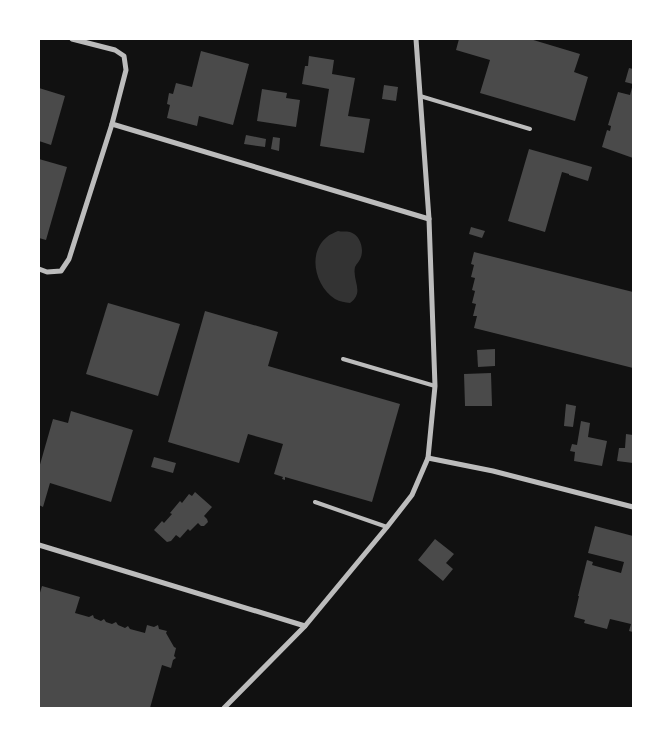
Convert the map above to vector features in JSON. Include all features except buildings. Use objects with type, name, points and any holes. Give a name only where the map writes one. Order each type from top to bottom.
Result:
[{"type":"street","points":[[39,269],[47,272],[61,271],[69,259],[112,124],[126,70],[124,56],[115,50],[72,39]]},
{"type":"street","points":[[224,708],[305,626],[387,527],[412,495],[428,458],[436,386],[429,219],[416,39]]},
{"type":"street","points":[[112,124],[429,219]]},
{"type":"street","points":[[428,458],[493,470],[633,507]]},
{"type":"street","points":[[39,546],[305,626]]},
{"type":"lane","points":[[420,96],[530,129]]},
{"type":"lane","points":[[343,360],[436,386]]},
{"type":"lane","points":[[315,502],[387,527]]},
{"type":"shaded area","points":[[338,231],[353,234],[359,239],[361,246],[361,257],[355,267],[357,295],[350,303],[337,300],[328,293],[318,278],[316,269],[315,260],[321,244],[328,236]]}]
